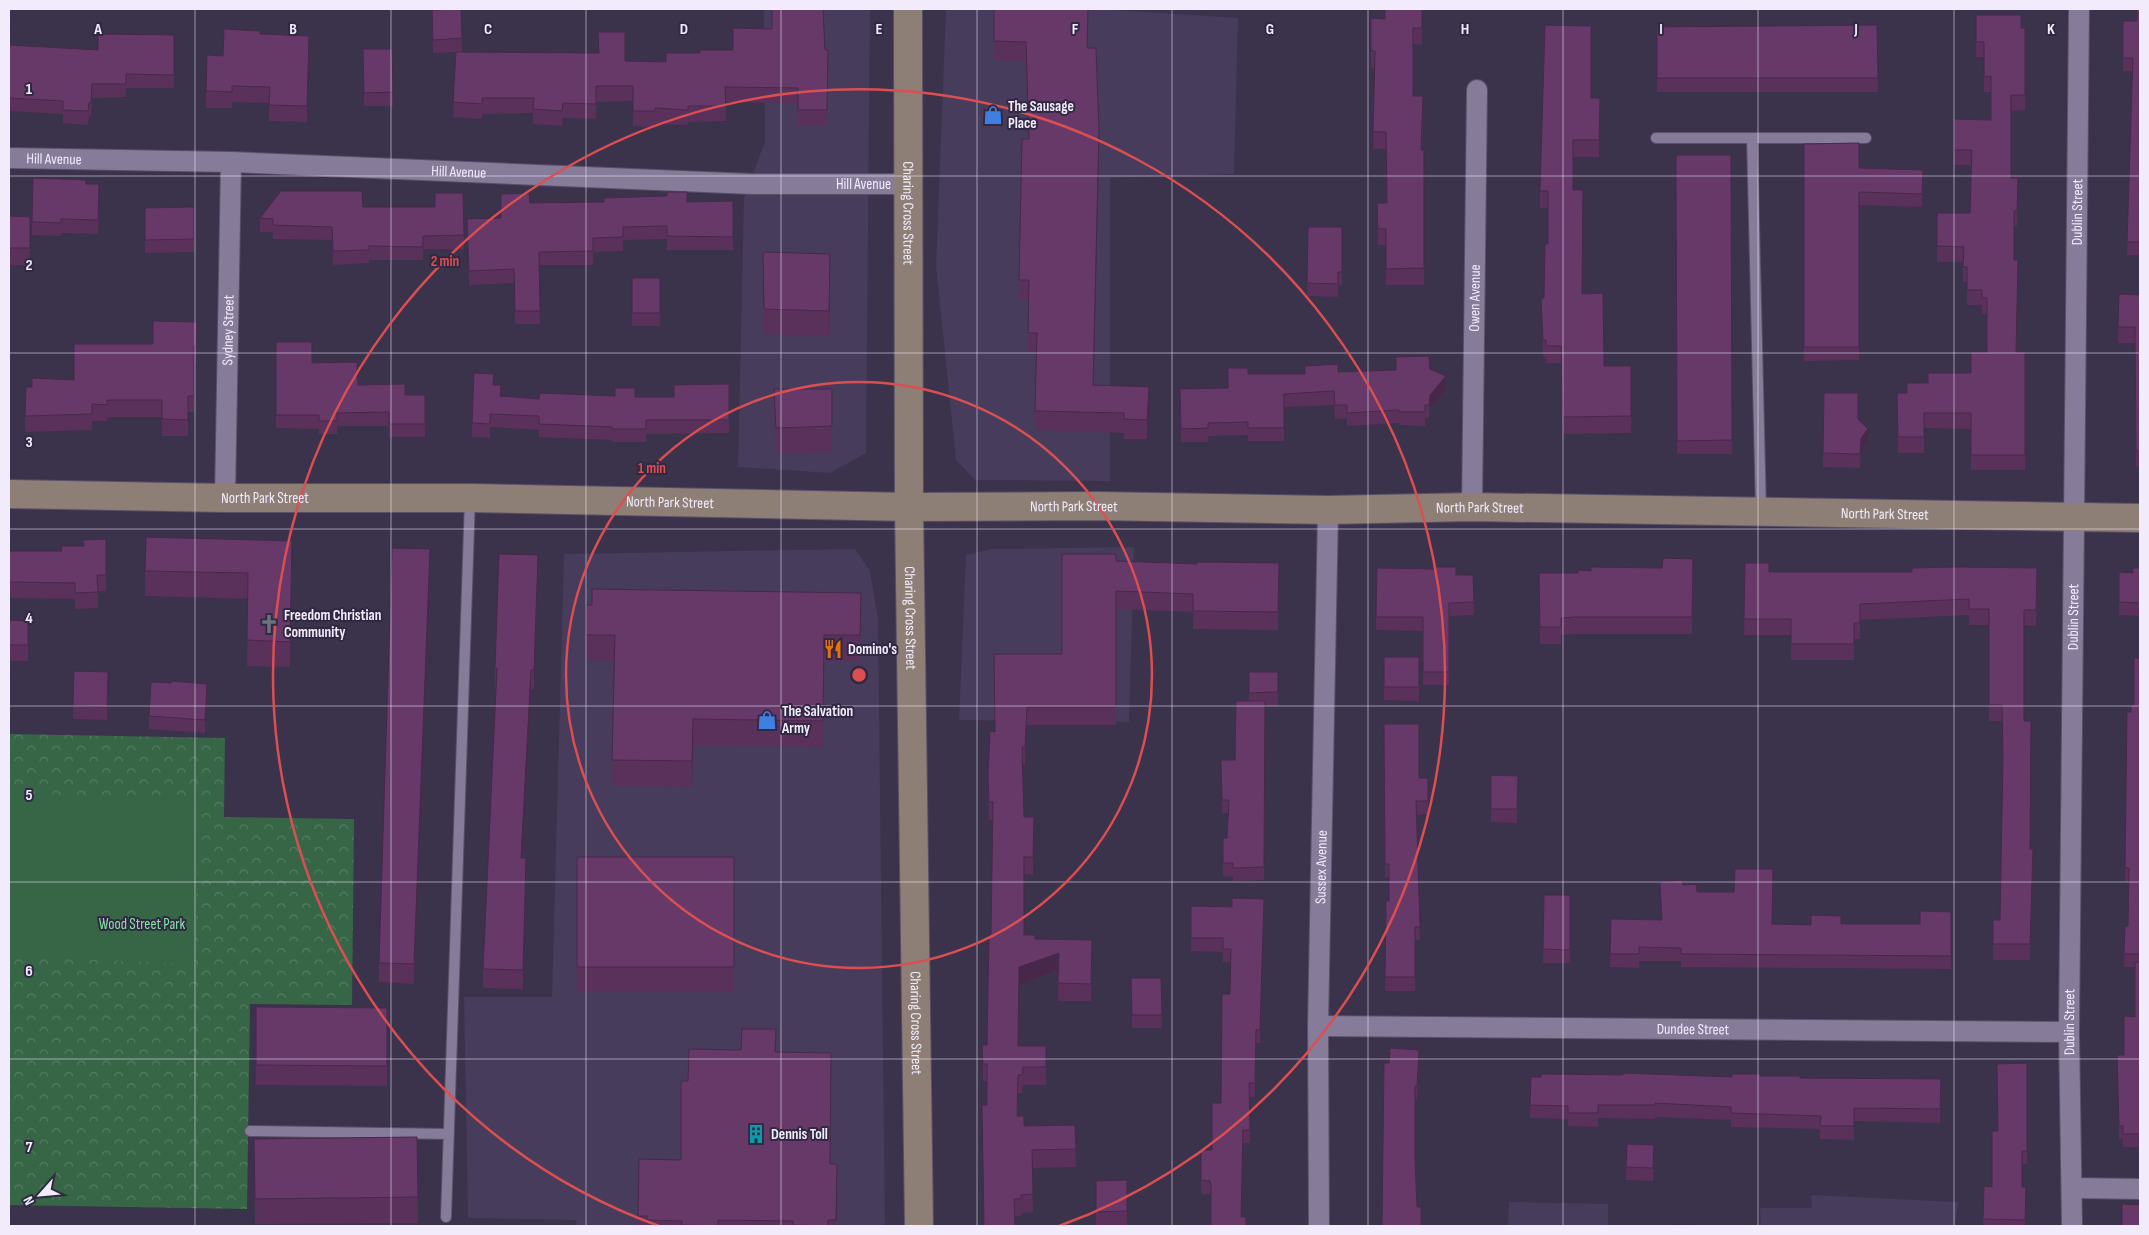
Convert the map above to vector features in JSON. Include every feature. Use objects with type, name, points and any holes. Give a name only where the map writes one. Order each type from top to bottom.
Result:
[{"type":"main road","name":"Charing Cross Street","points":[[908,9],[910,508],[919,1226]]},
{"type":"main road","name":"North Park Street","points":[[9,494],[225,498],[470,498],[910,508],[1098,506],[1328,510],[1472,507],[2140,518]]},
{"type":"street","name":"Dublin Street","points":[[2072,1226],[2073,1188],[2069,1032],[2079,9]]},
{"type":"street","name":"Owen Avenue","points":[[1472,507],[1477,90]]},
{"type":"street","name":"Hill Avenue","points":[[9,158],[231,162],[752,184],[909,184]]},
{"type":"street","name":"Sydney Street","points":[[225,498],[231,162]]},
{"type":"street","name":"Sussex Avenue","points":[[1319,1226],[1318,1026],[1328,510]]},
{"type":"street","name":"Dundee Street","points":[[1318,1026],[2069,1032]]},
{"type":"street","points":[[2073,1188],[2140,1189]]},
{"type":"lane","points":[[1656,138],[1866,138]]},
{"type":"lane","points":[[1752,138],[1761,513]]},
{"type":"lane","points":[[446,1217],[470,498]]},
{"type":"lane","points":[[250,1131],[449,1134]]},
{"type":"shaded area","points":[[764,9],[870,9],[866,453],[830,473],[738,467],[744,198],[765,141]]},
{"type":"shaded area","points":[[946,9],[1100,9],[1238,18],[1234,174],[1110,178],[1110,481],[975,480],[956,460],[936,266]]},
{"type":"shaded area","points":[[1134,547],[1129,722],[959,720],[966,555],[992,549]]},
{"type":"shaded area","points":[[855,549],[870,571],[878,619],[885,1226],[577,1226],[576,1220],[468,1218],[464,997],[552,997],[564,554]]},
{"type":"shaded area","points":[[1811,1195],[1958,1202],[1955,1226],[1761,1226],[1760,1208],[1812,1208]]},
{"type":"shaded area","points":[[1509,1202],[1608,1204],[1608,1226],[1508,1226]]},
{"type":"green space","name":"Wood Street Park","points":[[9,734],[225,738],[224,817],[354,819],[352,1005],[250,1004],[247,1209],[9,1205]]},
{"type":"green space","points":[[9,793],[200,801],[194,964],[9,956]]},
{"type":"building","points":[[461,9],[462,38],[433,40],[432,10]]},
{"type":"building","points":[[772,9],[823,9],[825,50],[828,50],[827,110],[798,110],[798,88],[725,87],[726,106],[688,106],[688,110],[655,108],[655,111],[633,111],[633,86],[596,86],[596,104],[563,103],[562,111],[533,109],[534,98],[482,98],[482,104],[453,102],[456,52],[599,53],[598,32],[625,32],[625,61],[666,62],[666,53],[700,53],[700,50],[733,50],[733,28],[772,29]]},
{"type":"building","points":[[994,9],[1088,9],[1087,48],[1096,48],[1099,130],[1093,385],[1149,387],[1147,420],[1124,419],[1124,413],[1035,411],[1037,333],[1028,333],[1029,280],[1019,280],[1022,139],[1029,139],[1026,42],[994,41]]},
{"type":"building","points":[[1385,9],[1422,9],[1422,28],[1413,28],[1413,96],[1423,96],[1421,150],[1424,150],[1424,268],[1386,269],[1386,229],[1378,229],[1377,203],[1387,203],[1386,132],[1373,132],[1375,51],[1371,51],[1371,18],[1385,19]]},
{"type":"building","points":[[2137,9],[2140,9],[2140,242],[2127,242],[2133,58],[2123,58],[2123,21],[2137,21]]},
{"type":"building","points":[[1976,15],[2021,15],[2021,28],[2025,28],[2025,95],[2011,95],[2011,178],[2018,178],[2017,211],[2014,211],[2014,260],[2018,260],[2016,352],[2025,352],[2025,455],[1971,455],[1971,413],[1924,413],[1924,437],[1898,437],[1897,393],[1907,393],[1907,383],[1928,383],[1928,373],[1971,373],[1971,352],[1987,352],[1987,298],[1982,298],[1982,290],[1967,290],[1967,267],[1963,267],[1964,247],[1937,246],[1937,213],[1970,213],[1972,150],[1954,150],[1954,119],[1991,120],[1991,76],[1984,77],[1984,42],[1976,42]]},
{"type":"building","points":[[1545,25],[1591,26],[1591,98],[1600,98],[1599,140],[1573,140],[1573,190],[1583,190],[1582,294],[1603,293],[1604,366],[1631,366],[1631,416],[1563,417],[1561,346],[1546,346],[1546,340],[1543,340],[1541,298],[1544,298],[1545,244],[1548,244],[1548,191],[1540,191]]},
{"type":"building","points":[[1877,25],[1878,78],[1657,78],[1657,27]]},
{"type":"building","points":[[224,29],[260,31],[260,34],[309,36],[307,106],[269,105],[270,87],[232,86],[232,92],[206,91],[207,55],[223,56]]},
{"type":"building","points":[[98,34],[174,35],[174,75],[126,74],[126,84],[92,84],[91,103],[89,103],[88,111],[63,110],[63,101],[9,98],[9,45],[98,50]]},
{"type":"building","points":[[363,49],[392,49],[393,92],[364,93]]},
{"type":"building","points":[[1859,143],[1859,168],[1923,170],[1922,194],[1859,192],[1859,347],[1804,347],[1804,144]]},
{"type":"building","points":[[1676,155],[1731,155],[1732,440],[1677,441]]},
{"type":"building","points":[[33,178],[86,180],[86,184],[99,184],[98,220],[61,219],[61,223],[32,222]]},
{"type":"building","points":[[281,191],[362,191],[363,207],[435,207],[435,193],[463,193],[464,235],[423,236],[423,247],[369,246],[369,250],[333,251],[332,227],[273,225],[273,219],[260,218]]},
{"type":"building","points":[[667,192],[687,192],[687,202],[733,201],[733,237],[667,236],[667,226],[623,227],[623,237],[593,238],[593,251],[539,252],[540,311],[515,311],[514,269],[469,271],[467,219],[501,218],[501,194],[529,193],[530,203],[604,202],[604,198],[667,196]]},
{"type":"building","points":[[194,207],[194,239],[145,240],[145,208]]},
{"type":"building","points":[[9,216],[30,217],[30,248],[9,248]]},
{"type":"building","points":[[1308,227],[1342,227],[1342,272],[1338,272],[1338,284],[1307,283]]},
{"type":"building","points":[[763,252],[830,254],[829,311],[764,309]]},
{"type":"building","points":[[632,278],[660,278],[660,313],[632,313]]},
{"type":"building","points":[[2119,294],[2140,295],[2140,451],[2136,451],[2135,327],[2118,327]]},
{"type":"building","points":[[153,321],[197,322],[196,346],[194,346],[194,396],[188,396],[188,420],[162,419],[162,400],[107,400],[107,405],[92,404],[92,414],[25,416],[26,387],[32,387],[32,378],[74,380],[74,344],[153,344]]},
{"type":"building","points":[[276,342],[312,342],[312,363],[357,362],[358,385],[405,384],[405,395],[425,395],[425,424],[389,424],[389,412],[337,413],[337,421],[319,421],[319,415],[276,415]]},
{"type":"building","points":[[1429,356],[1430,369],[1446,376],[1430,395],[1429,405],[1425,405],[1425,412],[1399,412],[1399,410],[1347,413],[1347,405],[1335,405],[1334,391],[1284,394],[1284,428],[1248,428],[1248,422],[1208,423],[1208,428],[1181,429],[1180,389],[1228,388],[1228,368],[1248,368],[1248,374],[1305,374],[1305,366],[1338,364],[1338,372],[1396,370],[1396,357]]},
{"type":"building","points":[[474,373],[494,374],[493,385],[501,385],[500,396],[539,399],[540,393],[615,396],[615,388],[635,388],[635,397],[674,397],[674,385],[729,384],[729,420],[646,420],[646,429],[612,429],[612,427],[539,424],[539,416],[490,414],[490,424],[472,423]]},
{"type":"building","points":[[774,389],[832,389],[832,426],[776,428]]},
{"type":"building","points":[[1824,393],[1858,393],[1858,419],[1868,429],[1861,438],[1860,454],[1823,453]]},
{"type":"building","points":[[146,537],[292,541],[290,642],[247,640],[248,573],[145,571]]},
{"type":"building","points":[[106,539],[106,575],[97,575],[98,592],[75,593],[75,583],[9,582],[9,551],[62,551],[61,546],[84,546],[83,540]]},
{"type":"building","points":[[392,548],[430,549],[414,964],[379,963]]},
{"type":"building","points":[[499,554],[538,555],[534,670],[531,670],[521,858],[526,858],[523,970],[483,969],[497,668],[495,668]]},
{"type":"building","points":[[1062,554],[1116,554],[1116,561],[1197,564],[1197,562],[1279,563],[1278,612],[1193,611],[1193,594],[1116,591],[1116,707],[1027,707],[1025,747],[1022,747],[1024,817],[1034,817],[1033,857],[1024,857],[1024,935],[1035,935],[1035,939],[1092,940],[1091,984],[1058,983],[1059,953],[1019,967],[1018,1046],[1046,1046],[1046,1067],[1023,1067],[1022,1075],[1018,1075],[1017,1116],[1024,1116],[1024,1126],[1075,1125],[1076,1149],[1032,1150],[1033,1194],[1021,1195],[1021,1199],[1014,1199],[1015,1226],[984,1226],[982,1105],[987,1105],[987,1064],[983,1064],[982,1045],[987,1045],[989,935],[991,935],[993,802],[989,802],[988,775],[990,731],[995,732],[994,654],[1062,654]]},
{"type":"building","points":[[1663,558],[1693,559],[1692,617],[1575,617],[1561,618],[1561,627],[1540,627],[1539,573],[1578,573],[1578,570],[1591,571],[1591,567],[1662,568]]},
{"type":"building","points":[[1745,563],[1769,563],[1769,572],[1912,572],[1912,568],[1955,567],[2037,568],[2036,610],[2024,610],[2024,721],[2031,721],[2030,849],[2033,849],[2030,944],[1993,944],[1993,920],[2000,920],[2003,757],[2002,705],[1989,705],[1989,609],[1969,609],[1969,599],[1860,604],[1860,623],[1854,623],[1854,644],[1791,644],[1791,619],[1744,619]]},
{"type":"building","points":[[1435,567],[1456,567],[1456,575],[1473,575],[1474,602],[1449,603],[1449,672],[1423,672],[1423,617],[1376,617],[1377,568],[1435,569]]},
{"type":"building","points":[[2133,568],[2140,568],[2140,603],[2119,602],[2119,572],[2133,573]]},
{"type":"building","points":[[592,589],[861,593],[860,635],[824,635],[823,721],[693,719],[692,761],[612,760],[615,635],[586,635],[586,605],[592,605]]},
{"type":"building","points":[[9,620],[28,621],[28,645],[9,645]]},
{"type":"building","points":[[1384,657],[1419,657],[1419,687],[1384,687]]},
{"type":"building","points":[[2134,658],[2140,658],[2140,954],[2124,954],[2125,926],[2128,926],[2129,868],[2125,868],[2127,712],[2131,712],[2131,705],[2134,705]]},
{"type":"building","points":[[74,671],[108,672],[107,707],[73,706]]},
{"type":"building","points":[[1249,672],[1278,672],[1278,692],[1249,693]]},
{"type":"building","points":[[171,681],[207,684],[205,720],[149,716],[151,682],[171,683]]},
{"type":"building","points":[[1236,701],[1265,701],[1264,867],[1233,868],[1233,863],[1223,863],[1223,838],[1227,838],[1229,800],[1222,800],[1221,760],[1235,760]]},
{"type":"building","points":[[1384,724],[1419,724],[1419,778],[1428,778],[1428,801],[1416,801],[1420,927],[1415,927],[1415,977],[1385,977],[1386,901],[1389,901],[1389,864],[1385,864]]},
{"type":"building","points":[[1491,775],[1518,776],[1517,809],[1491,809]]},
{"type":"building","points":[[577,857],[734,857],[734,967],[577,967]]},
{"type":"building","points":[[1735,869],[1773,869],[1772,924],[1811,925],[1811,915],[1841,916],[1841,924],[1920,924],[1920,911],[1951,912],[1951,956],[1681,954],[1681,948],[1639,947],[1639,954],[1610,954],[1611,919],[1662,920],[1660,882],[1682,880],[1683,885],[1696,884],[1697,892],[1734,892]]},
{"type":"building","points":[[1544,895],[1570,895],[1570,950],[1543,949]]},
{"type":"building","points":[[1232,898],[1264,899],[1260,1030],[1256,1030],[1255,1083],[1249,1083],[1250,1130],[1243,1130],[1241,1217],[1246,1217],[1246,1226],[1211,1226],[1211,1185],[1210,1181],[1201,1180],[1201,1150],[1212,1150],[1212,1103],[1221,1103],[1222,994],[1230,994],[1231,949],[1223,949],[1223,938],[1191,938],[1191,906],[1232,907]]},
{"type":"building","points":[[2135,962],[2140,962],[2140,1134],[2123,1134],[2123,1126],[2119,1126],[2117,1055],[2124,1055],[2124,1016],[2135,1017]]},
{"type":"building","points":[[1131,978],[1161,978],[1162,1015],[1132,1015]]},
{"type":"building","points":[[256,1007],[387,1008],[387,1066],[256,1065]]},
{"type":"building","points":[[742,1029],[776,1029],[775,1052],[831,1053],[830,1164],[837,1164],[836,1220],[828,1220],[828,1226],[793,1225],[793,1221],[718,1220],[718,1226],[682,1225],[682,1221],[647,1220],[647,1216],[638,1216],[639,1159],[681,1160],[681,1081],[688,1081],[689,1049],[741,1050]]},
{"type":"building","points":[[1390,1048],[1419,1050],[1417,1086],[1415,1086],[1415,1158],[1417,1207],[1421,1207],[1421,1226],[1382,1226],[1384,1063],[1389,1063]]},
{"type":"building","points":[[2027,1063],[2027,1151],[2022,1151],[2022,1187],[2026,1187],[2025,1220],[1983,1219],[1984,1186],[1992,1187],[1992,1131],[1998,1131],[1997,1064]]},
{"type":"building","points":[[1623,1073],[1732,1077],[1732,1074],[1760,1074],[1760,1076],[1800,1076],[1800,1078],[1941,1079],[1940,1109],[1854,1108],[1854,1126],[1820,1126],[1821,1116],[1731,1113],[1731,1107],[1655,1103],[1655,1105],[1598,1105],[1598,1113],[1568,1113],[1568,1106],[1530,1105],[1531,1077],[1541,1077],[1541,1074],[1623,1075]]},
{"type":"building","points":[[417,1137],[418,1197],[255,1199],[254,1139]]},
{"type":"building","points":[[1627,1144],[1654,1145],[1653,1168],[1626,1167]]},
{"type":"building","points":[[1127,1180],[1127,1211],[1096,1212],[1096,1181]]},
{"type":"building","points":[[2122,1204],[2140,1205],[2140,1226],[2122,1226]]},
{"type":"building","points":[[1671,1225],[1729,1226],[1671,1226]]},
{"type":"place","name":"The Sausage Place","points":[[993,115]]},
{"type":"place","name":"Freedom Christian Community","points":[[269,624]]},
{"type":"place","name":"Domino's","points":[[833,649]]},
{"type":"place","name":"The Salvation Army","points":[[767,720]]},
{"type":"place","name":"Dennis Toll","points":[[756,1134]]}]
